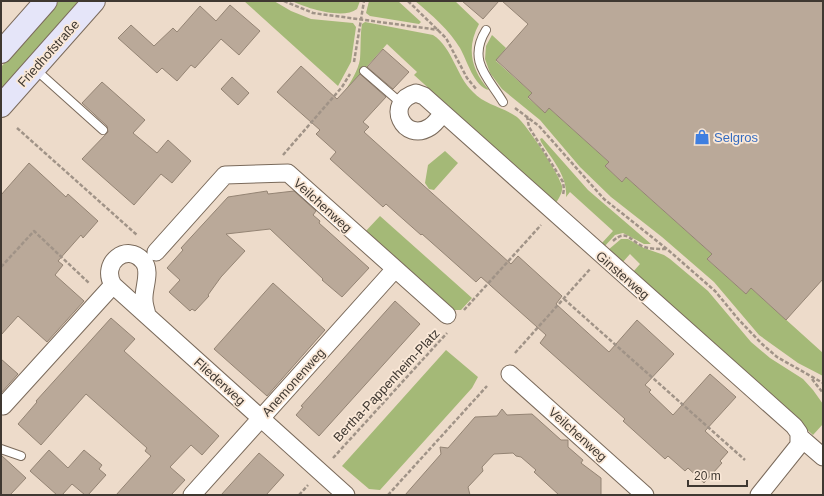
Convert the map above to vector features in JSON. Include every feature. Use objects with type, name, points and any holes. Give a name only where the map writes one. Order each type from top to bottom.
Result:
[{"type":"main road","points":[[1,52],[46,1]]},
{"type":"main road","name":"Friedhofstraße","points":[[1,106],[94,1]]},
{"type":"street","name":"Ginsterweg","points":[[401,103],[411,94],[420,94],[443,113],[785,418],[800,433],[801,438],[823,457]]},
{"type":"street","points":[[401,103],[399,110],[401,120],[407,128],[412,130],[418,131],[430,127],[443,113]]},
{"type":"street","name":"Veilchenweg","points":[[156,252],[225,175],[288,173],[395,270],[453,319]]},
{"type":"street","points":[[3,406],[108,290],[109,274],[115,258],[128,254],[142,260],[147,269],[144,302],[147,315]]},
{"type":"street","name":"Anemonenweg","points":[[192,495],[395,270]]},
{"type":"street","name":"Fliederweg","points":[[108,290],[147,315],[346,495]]},
{"type":"street","name":"Veilchenweg","points":[[510,374],[645,495]]},
{"type":"street","points":[[759,495],[795,453],[801,438]]},
{"type":"lane","points":[[486,30],[481,38],[478,58],[481,68],[503,102]]},
{"type":"lane","points":[[35,68],[103,130]]},
{"type":"lane","points":[[364,71],[401,103]]},
{"type":"lane","points":[[1,449],[21,456]]},
{"type":"path","points":[[284,1],[312,13],[360,18],[439,30]]},
{"type":"path","points":[[354,65],[360,18],[364,1]]},
{"type":"path","points":[[408,1],[439,30],[452,47],[467,78],[474,87],[482,93],[503,102],[527,116],[554,142],[604,200],[667,249],[716,291],[738,320],[762,344],[777,357],[823,383]]},
{"type":"path","points":[[267,174],[342,87],[351,70]]},
{"type":"path","name":"Bertha-Pappenheim-Platz","points":[[320,472],[453,319],[465,309],[553,212],[562,197],[564,189],[563,182],[529,127],[527,116]]},
{"type":"path","points":[[17,128],[156,252]]},
{"type":"path","points":[[1,267],[34,231],[108,290]]},
{"type":"path","points":[[515,354],[602,256],[607,247],[618,237],[622,235],[626,236],[644,247],[667,249]]},
{"type":"path","points":[[564,299],[745,460]]},
{"type":"path","points":[[812,378],[823,393]]},
{"type":"path","points":[[388,495],[487,386]]},
{"type":"green space","points":[[59,1],[81,1],[1,91],[1,67]]},
{"type":"green space","points":[[244,1],[274,1],[291,11],[311,19],[353,23],[356,27],[351,62],[338,86]]},
{"type":"green space","points":[[292,1],[360,1],[357,9],[351,12],[334,13],[315,10]]},
{"type":"green space","points":[[369,1],[398,1],[421,22],[419,24],[370,16],[366,13]]},
{"type":"green space","points":[[415,1],[455,1],[479,24],[473,42],[472,58],[478,75],[489,90],[484,88],[475,79],[460,48],[451,35],[434,17]]},
{"type":"green space","points":[[365,22],[433,35],[440,41],[450,55],[462,78],[473,92],[483,100],[517,117],[535,139],[555,171],[562,186],[561,193],[556,203],[414,75],[417,72],[387,44],[345,91],[358,68],[362,24]]},
{"type":"green space","points":[[492,35],[506,48],[496,61],[532,93],[528,98],[545,112],[549,108],[609,162],[605,166],[622,182],[626,177],[712,254],[708,260],[745,293],[751,288],[823,353],[823,376],[798,363],[759,335],[714,282],[662,237],[611,197],[580,167],[540,120],[502,89],[490,73],[485,59],[486,46]]},
{"type":"green space","points":[[542,138],[588,190],[651,244],[644,244],[623,233],[615,235],[604,247],[601,244],[613,231],[570,192],[566,197],[566,189],[562,175],[541,142],[540,139]]},
{"type":"green space","points":[[445,151],[458,163],[434,190],[429,189],[425,183],[428,165]]},
{"type":"green space","points":[[380,216],[472,298],[461,310],[451,310],[364,233]]},
{"type":"green space","points":[[621,239],[628,239],[644,248],[664,255],[670,259],[708,291],[751,342],[770,358],[803,379],[823,404],[823,424],[813,435],[633,272],[640,264],[630,254],[622,263],[608,250]]},
{"type":"green space","points":[[446,350],[478,377],[472,388],[380,490],[369,489],[342,466]]},
{"type":"building","points":[[462,1],[499,1],[483,19]]},
{"type":"building","name":"Selgros","points":[[502,1],[823,1],[823,279],[786,320],[751,288],[746,294],[707,259],[712,254],[626,177],[622,182],[605,166],[609,162],[549,108],[545,113],[528,97],[532,93],[496,60],[528,24]]},
{"type":"building","points":[[230,5],[260,31],[239,55],[221,39],[195,68],[191,65],[177,81],[162,68],[157,73],[118,38],[131,25],[154,46],[173,28],[177,32],[200,6],[216,21]]},
{"type":"building","points":[[383,49],[409,72],[393,89],[367,67]]},
{"type":"building","points":[[301,66],[337,99],[360,74],[386,97],[363,122],[369,127],[364,132],[511,264],[518,256],[562,296],[556,304],[609,352],[637,320],[674,354],[645,385],[651,390],[649,392],[673,415],[710,374],[736,397],[705,431],[728,452],[720,461],[722,463],[704,483],[688,468],[685,471],[668,456],[665,459],[623,421],[625,419],[540,343],[546,335],[481,277],[476,282],[386,204],[383,207],[330,159],[336,152],[316,134],[320,130],[277,92]]},
{"type":"building","points":[[232,77],[249,93],[238,105],[221,89]]},
{"type":"building","points":[[102,82],[145,120],[133,133],[157,153],[168,140],[191,161],[172,183],[161,174],[134,205],[82,159],[108,132],[107,126],[82,103]]},
{"type":"building","points":[[29,163],[66,197],[68,194],[98,221],[83,238],[81,235],[58,261],[63,265],[55,275],[84,301],[47,342],[18,316],[1,335],[1,195]]},
{"type":"building","points":[[267,191],[268,194],[294,191],[316,211],[313,215],[320,221],[319,223],[369,268],[342,297],[322,280],[323,279],[270,229],[226,234],[245,251],[221,277],[208,295],[209,296],[195,311],[192,309],[190,311],[169,292],[180,280],[167,268],[183,250],[181,248],[228,197]]},
{"type":"building","points":[[273,283],[325,330],[267,396],[214,349]]},
{"type":"building","points":[[395,301],[420,324],[319,436],[296,415],[303,407],[301,406]]},
{"type":"building","points":[[111,318],[135,339],[124,351],[219,436],[202,455],[191,445],[170,467],[185,480],[171,495],[116,495],[151,456],[145,451],[147,448],[86,394],[41,445],[18,424],[37,402],[36,401]]},
{"type":"building","points":[[1,359],[18,374],[1,393]]},
{"type":"building","points":[[502,409],[507,415],[532,414],[561,440],[568,440],[568,447],[583,460],[581,463],[601,478],[601,495],[559,495],[534,472],[536,470],[521,457],[516,456],[513,453],[494,454],[482,467],[483,471],[468,487],[470,495],[405,495],[441,454],[440,447],[448,448],[475,417],[497,416]]},
{"type":"building","points":[[49,450],[68,468],[84,450],[102,465],[99,469],[106,475],[88,495],[85,495],[72,484],[62,495],[57,495],[30,471]]},
{"type":"building","points":[[259,453],[284,475],[266,495],[221,495]]},
{"type":"building","points":[[1,455],[26,478],[10,495],[1,495]]},
{"type":"place","name":"Selgros","points":[[702,137]]}]
